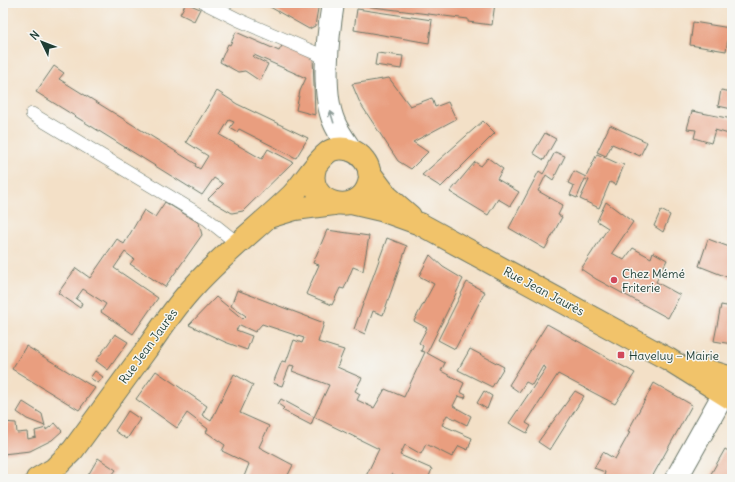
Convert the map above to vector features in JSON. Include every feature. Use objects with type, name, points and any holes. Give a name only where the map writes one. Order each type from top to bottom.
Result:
[{"type":"main road","name":"Rue Jean Jaurès","points":[[36,479],[54,470],[73,450],[184,298],[237,243],[294,193],[315,168],[321,157],[331,151],[339,149],[351,150],[362,157],[369,172],[387,196],[420,224]]},
{"type":"main road","name":"Rue Jean Jaurès","points":[[315,168],[314,180],[318,192],[327,200],[381,210],[420,224],[668,359],[730,387]]},
{"type":"main road","points":[[343,203],[361,197],[366,191],[369,183],[369,172]]},
{"type":"main road","name":"Rue Jean Jaurès","points":[[267,218],[295,209],[343,203]]},
{"type":"street","points":[[333,3],[327,58],[332,116],[342,137],[351,150]]},
{"type":"street","points":[[676,479],[730,387]]},
{"type":"lane","points":[[205,3],[239,20],[327,58]]},
{"type":"lane","points":[[32,114],[207,220],[237,243]]},
{"type":"building","points":[[186,3],[200,9],[194,21],[180,14]]},
{"type":"building","points":[[263,3],[319,3],[315,26],[309,29]]},
{"type":"building","points":[[358,3],[495,3],[492,25],[468,22],[468,19],[357,5]]},
{"type":"building","points":[[357,9],[432,20],[429,43],[354,30]]},
{"type":"building","points":[[693,22],[730,28],[726,51],[690,45]]},
{"type":"building","points":[[236,32],[279,51],[284,42],[313,56],[315,115],[296,110],[300,91],[306,78],[254,55],[253,57],[268,64],[260,81],[245,71],[238,72],[220,62],[228,44],[230,45]]},
{"type":"building","points":[[377,53],[403,56],[401,69],[375,65]]},
{"type":"building","points":[[54,66],[64,73],[59,79],[196,164],[195,166],[200,169],[208,156],[186,142],[217,91],[237,104],[308,138],[296,158],[239,129],[237,132],[230,128],[234,122],[229,120],[220,135],[262,159],[268,149],[293,162],[243,211],[232,213],[208,199],[223,184],[214,178],[202,195],[36,92]]},
{"type":"building","points":[[389,78],[410,106],[432,98],[435,107],[448,102],[456,119],[413,142],[428,152],[411,169],[398,161],[360,103],[352,84]]},
{"type":"building","points":[[721,90],[732,92],[732,109],[718,106]]},
{"type":"building","points":[[692,111],[732,119],[732,135],[715,130],[711,143],[694,138],[696,130],[687,129]]},
{"type":"building","points":[[483,121],[495,133],[441,187],[422,175]]},
{"type":"building","points":[[610,125],[647,142],[640,156],[612,144],[606,156],[597,152]]},
{"type":"building","points":[[545,133],[556,139],[544,160],[533,153]]},
{"type":"building","points":[[555,152],[565,156],[553,180],[546,175],[538,191],[563,205],[558,215],[562,217],[545,249],[509,228],[539,171],[543,174]]},
{"type":"building","points":[[597,154],[624,165],[616,185],[610,182],[599,208],[580,199],[589,180],[585,179],[577,198],[570,195],[574,186],[568,183],[574,171],[586,177]]},
{"type":"building","points":[[488,158],[503,169],[497,179],[519,192],[510,206],[498,199],[488,215],[450,192],[475,162],[481,166]]},
{"type":"building","points":[[165,202],[199,223],[202,235],[165,287],[130,264],[134,259],[125,252],[114,268],[158,298],[133,334],[101,312],[106,304],[83,289],[76,299],[82,303],[80,308],[58,293],[76,268],[90,278],[117,239],[124,244],[144,210],[155,217]]},
{"type":"building","points":[[606,202],[633,222],[612,253],[624,260],[633,248],[651,258],[653,252],[667,260],[656,282],[680,295],[668,318],[596,279],[581,269],[608,228],[597,221]]},
{"type":"building","points":[[661,210],[670,215],[663,232],[654,226]]},
{"type":"building","points":[[327,230],[369,236],[363,271],[353,267],[344,289],[340,288],[332,305],[306,294],[319,265],[313,263]]},
{"type":"building","points":[[387,238],[407,246],[383,315],[373,311],[365,334],[354,329]]},
{"type":"building","points":[[708,239],[732,248],[732,279],[699,266]]},
{"type":"building","points":[[430,255],[443,267],[463,279],[427,353],[445,363],[441,371],[464,383],[460,392],[466,395],[465,398],[458,396],[453,406],[471,416],[467,425],[447,415],[442,425],[472,438],[468,450],[459,446],[452,457],[426,444],[421,454],[405,445],[400,455],[432,469],[428,479],[400,479],[391,474],[388,479],[368,479],[365,478],[379,449],[314,417],[329,385],[292,371],[294,366],[290,365],[282,386],[273,383],[282,361],[286,362],[294,340],[302,343],[304,338],[262,324],[255,332],[240,325],[236,330],[252,336],[247,350],[225,342],[189,325],[216,297],[243,319],[246,316],[231,306],[237,290],[324,323],[318,342],[344,350],[337,367],[362,378],[355,391],[360,394],[357,400],[374,408],[385,389],[404,397],[425,352],[421,351],[423,346],[419,343],[427,328],[414,321],[434,284],[419,276]]},
{"type":"building","points":[[467,282],[485,292],[455,349],[438,340]]},
{"type":"building","points":[[721,305],[732,307],[732,344],[714,341]]},
{"type":"building","points":[[547,324],[635,373],[615,404],[558,374],[526,423],[531,426],[527,433],[509,423],[546,368],[543,366],[532,385],[526,382],[519,392],[509,385]]},
{"type":"building","points":[[115,334],[128,342],[108,370],[96,361]]},
{"type":"building","points":[[26,346],[95,388],[79,410],[12,369]]},
{"type":"building","points":[[470,349],[504,367],[492,387],[458,370]]},
{"type":"building","points":[[95,371],[103,377],[98,383],[90,378]]},
{"type":"building","points":[[156,371],[207,406],[202,415],[211,421],[234,374],[253,385],[240,413],[269,426],[259,447],[293,465],[286,479],[243,479],[249,464],[222,451],[225,445],[206,432],[208,429],[187,413],[177,428],[136,399]]},
{"type":"building","points":[[654,383],[692,405],[651,479],[603,479],[605,472],[594,468],[603,452],[615,459],[630,432],[628,431]]},
{"type":"building","points":[[484,391],[492,396],[487,409],[477,403]]},
{"type":"building","points":[[575,391],[584,396],[550,450],[538,442]]},
{"type":"building","points":[[281,399],[314,417],[311,425],[282,410],[284,408],[278,404]]},
{"type":"building","points":[[23,402],[42,414],[45,426],[27,419],[17,412]]},
{"type":"building","points":[[128,411],[140,419],[127,439],[115,431]]},
{"type":"building","points":[[3,422],[16,423],[17,433],[27,432],[28,439],[36,437],[35,431],[46,428],[46,430],[55,423],[62,431],[52,440],[30,451],[3,454]]},
{"type":"building","points":[[725,449],[732,453],[732,479],[708,479]]},
{"type":"building","points":[[98,458],[116,470],[109,479],[86,479]]},
{"type":"place","name":"Chez Mémé Friterie","points":[[614,280]]},
{"type":"place","name":"Haveluy – Mairie","points":[[621,355]]}]
